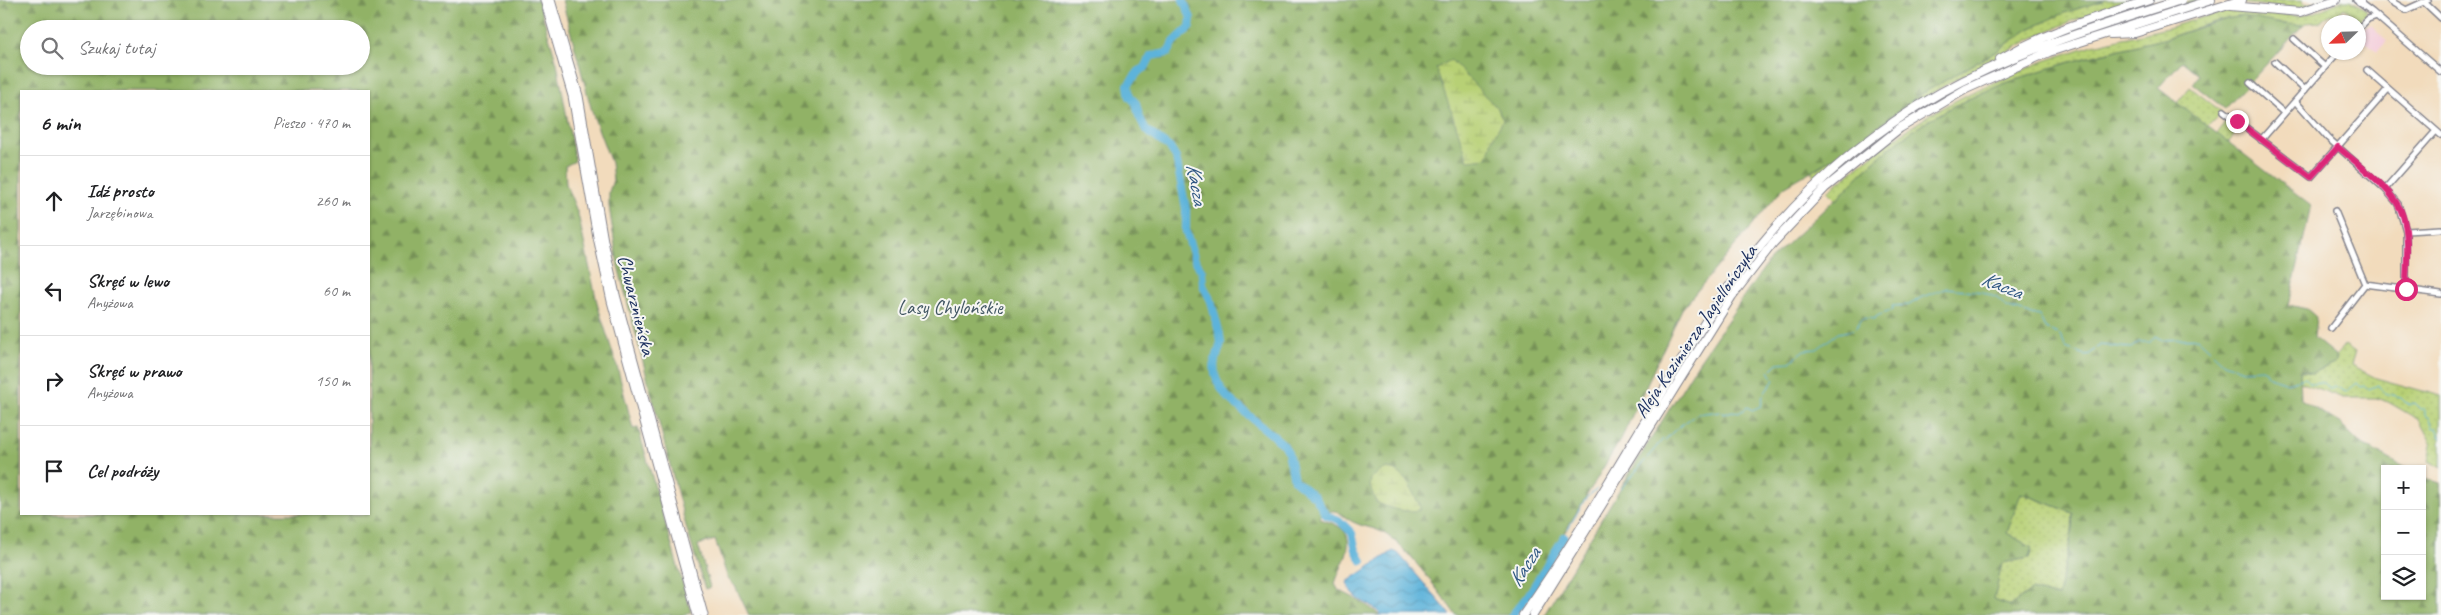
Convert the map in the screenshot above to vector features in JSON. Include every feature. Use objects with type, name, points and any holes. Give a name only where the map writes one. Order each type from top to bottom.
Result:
[{"type":"highway","points":[[1962,82],[2038,38],[2133,3],[2149,0]]},
{"type":"highway","name":"Aleja Kazimierza Jagiellończyka","points":[[1523,615],[1557,565],[1703,325],[1759,247],[1815,186],[1862,146],[1910,112],[1962,82],[2048,44],[2181,0]]},
{"type":"highway","name":"Aleja Kazimierza Jagiellończyka","points":[[1533,615],[1732,296],[1773,243],[1825,188],[1900,128],[1942,102],[2008,69],[2103,34],[2211,0]]},
{"type":"highway","points":[[2103,34],[2135,33],[2242,0]]},
{"type":"highway","points":[[2224,6],[2293,13],[2314,9],[2336,0]]},
{"type":"main road","name":"Chwarznieńska","points":[[544,0],[564,66],[588,162]]},
{"type":"main road","name":"Chwarznieńska","points":[[551,0],[579,96],[611,301],[697,615]]},
{"type":"main road","name":"Chwarznieńska","points":[[594,201],[616,295],[704,615]]},
{"type":"street","points":[[2389,0],[2406,10],[2426,1],[2441,18]]},
{"type":"street","points":[[2358,1],[2441,72]]},
{"type":"street","points":[[2369,9],[2368,19],[2377,16]]},
{"type":"street","points":[[2294,39],[2325,67]]},
{"type":"street","points":[[2261,140],[2331,60]]},
{"type":"street","points":[[2274,62],[2305,90]]},
{"type":"street","points":[[2367,70],[2441,136]]},
{"type":"street","points":[[2250,83],[2284,114]]},
{"type":"street","points":[[2224,111],[2311,177],[2388,88]]},
{"type":"street","points":[[2295,101],[2338,147],[2385,189],[2400,208],[2406,231],[2406,289]]},
{"type":"street","points":[[2385,189],[2436,131]]},
{"type":"street","points":[[2335,211],[2365,284]]},
{"type":"street","points":[[2406,231],[2441,229]]},
{"type":"street","points":[[2365,284],[2441,294]]},
{"type":"street","points":[[2331,328],[2365,284]]},
{"type":"shaded area","points":[[2371,25],[2387,41],[2377,52],[2366,42],[2366,27]]},
{"type":"green space","points":[[0,0],[538,0],[557,63],[575,161],[565,166],[566,184],[578,214],[598,307],[617,366],[633,429],[638,428],[691,612],[685,615],[0,615]]},
{"type":"green space","name":"Lasy Chylońskie","points":[[562,0],[2105,0],[2064,13],[2029,29],[1995,52],[1918,96],[1845,151],[1784,187],[1682,309],[1623,435],[1515,615],[1456,615],[1422,570],[1391,538],[1379,530],[1360,525],[1338,512],[1331,511],[1320,516],[1321,519],[1344,530],[1348,544],[1347,553],[1335,584],[1339,591],[1360,601],[1379,615],[749,615],[735,586],[728,579],[715,540],[698,545],[710,587],[705,589],[687,530],[618,266],[609,206],[609,192],[613,180],[611,163],[593,115]]},
{"type":"green space","points":[[2105,0],[2132,0],[2072,21],[2037,36],[1949,83],[1894,116],[1818,180],[1811,172],[1845,151],[1918,96],[1995,52],[2029,29],[2064,13]]},
{"type":"green space","points":[[2193,0],[2199,0],[2073,40],[1975,80],[1951,92],[1906,120],[1863,151],[1823,185],[1821,184],[1894,126],[1925,105],[1971,80],[2033,53],[2128,20]]},
{"type":"green space","points":[[2249,0],[2303,0],[2304,4],[2330,0],[2302,9],[2239,3]]},
{"type":"green space","points":[[2343,0],[2351,0],[2366,10],[2366,15],[2353,15],[2344,7],[2337,15],[2321,15],[2320,22],[2303,25],[2244,17],[2230,18],[2163,39],[2027,75],[1985,91],[1945,111],[1907,135],[1871,164],[1837,200],[1828,191],[1886,144],[1934,112],[1970,93],[2044,61],[2093,45],[2167,28],[2227,10],[2252,10],[2298,16],[2316,12]]},
{"type":"green space","points":[[2243,16],[2281,24],[2303,25],[2225,109],[2193,84],[2199,75],[2182,61],[2158,88],[2311,206],[2289,305],[2307,309],[2316,317],[2314,338],[2336,356],[2336,362],[2312,373],[2300,371],[2301,400],[2341,424],[2359,442],[2400,465],[2381,465],[2381,600],[2426,600],[2426,478],[2440,483],[2441,615],[1544,615],[1698,363],[1768,262],[1835,199],[1837,200],[1871,164],[1907,135],[1945,111],[1985,91],[2027,75],[2163,39],[2213,23]],"holes":[[[2021,493],[2073,513],[2072,532],[2058,597],[2032,590],[2010,606],[1994,600],[2002,563],[2029,558],[2032,548],[2007,533]]]},
{"type":"green space","points":[[1451,60],[1498,109],[1503,120],[1492,140],[1487,158],[1468,160],[1436,68]]},
{"type":"green space","points":[[2190,87],[2222,112],[2207,127],[2177,103]]},
{"type":"green space","points":[[2228,118],[2240,128],[2228,143],[2216,134]]},
{"type":"green space","points":[[2345,345],[2355,352],[2351,365],[2376,378],[2441,396],[2441,468],[2429,461],[2432,444],[2419,420],[2388,402],[2375,398],[2343,398],[2300,382],[2300,371],[2312,373],[2336,362],[2336,356]]},
{"type":"green space","points":[[1384,469],[1398,472],[1403,476],[1420,505],[1420,510],[1397,510],[1376,502],[1370,487],[1371,478]]},
{"type":"green space","points":[[2020,493],[2073,513],[2072,532],[2058,597],[2032,590],[2010,606],[1994,600],[2002,563],[2029,558],[2032,548],[2007,533]]},
{"type":"water","points":[[1393,551],[1398,553],[1451,615],[1381,615],[1354,595],[1347,582]]},
{"type":"waterway","name":"Kacza","points":[[1183,0],[1191,18],[1190,27],[1174,42],[1168,53],[1151,56],[1145,68],[1139,71],[1128,85],[1130,97],[1136,103],[1139,116],[1146,130],[1170,148],[1176,158],[1186,209],[1186,232],[1195,260],[1202,271],[1203,285],[1211,301],[1220,336],[1221,343],[1217,356]]},
{"type":"waterway","name":"Kacza","points":[[1665,440],[1677,428],[1697,414],[1721,411],[1723,414],[1733,411],[1739,413],[1747,407],[1752,410],[1761,406],[1763,395],[1774,380],[1769,371],[1777,363],[1790,362],[1804,350],[1817,349],[1838,333],[1853,330],[1861,319],[1874,319],[1891,311],[1893,309],[1892,306],[1909,305],[1922,297],[1947,288],[1983,292],[1997,298],[2008,308],[2039,316],[2046,329],[2060,335],[2066,348],[2085,355],[2090,354],[2099,345],[2131,348],[2139,342],[2150,342],[2155,336],[2162,340],[2197,338],[2224,363],[2243,370],[2262,369],[2266,371],[2269,377],[2287,383],[2305,378],[2311,383],[2325,384],[2330,388],[2335,386],[2346,392],[2357,383],[2361,387],[2366,386],[2369,389],[2378,385],[2384,393],[2401,397],[2409,405],[2414,403],[2420,409],[2425,409],[2425,415],[2430,418],[2433,428],[2437,428],[2441,438]]},
{"type":"waterway","name":"Kacza","points":[[1215,360],[1215,376],[1225,394],[1283,444],[1288,452],[1294,480],[1315,497],[1326,515],[1339,520],[1352,533],[1356,550],[1362,561]]},
{"type":"waterway","name":"Kacza","points":[[1620,490],[1663,439]]},
{"type":"waterway","name":"Kacza","points":[[1568,529],[1586,498],[1597,489]]},
{"type":"waterway","name":"Kacza","points":[[1512,615],[1527,597],[1564,537]]},
{"type":"route","points":[[2237,121],[2311,177],[2338,147],[2385,189],[2396,200],[2404,216],[2406,231],[2406,289]]}]
